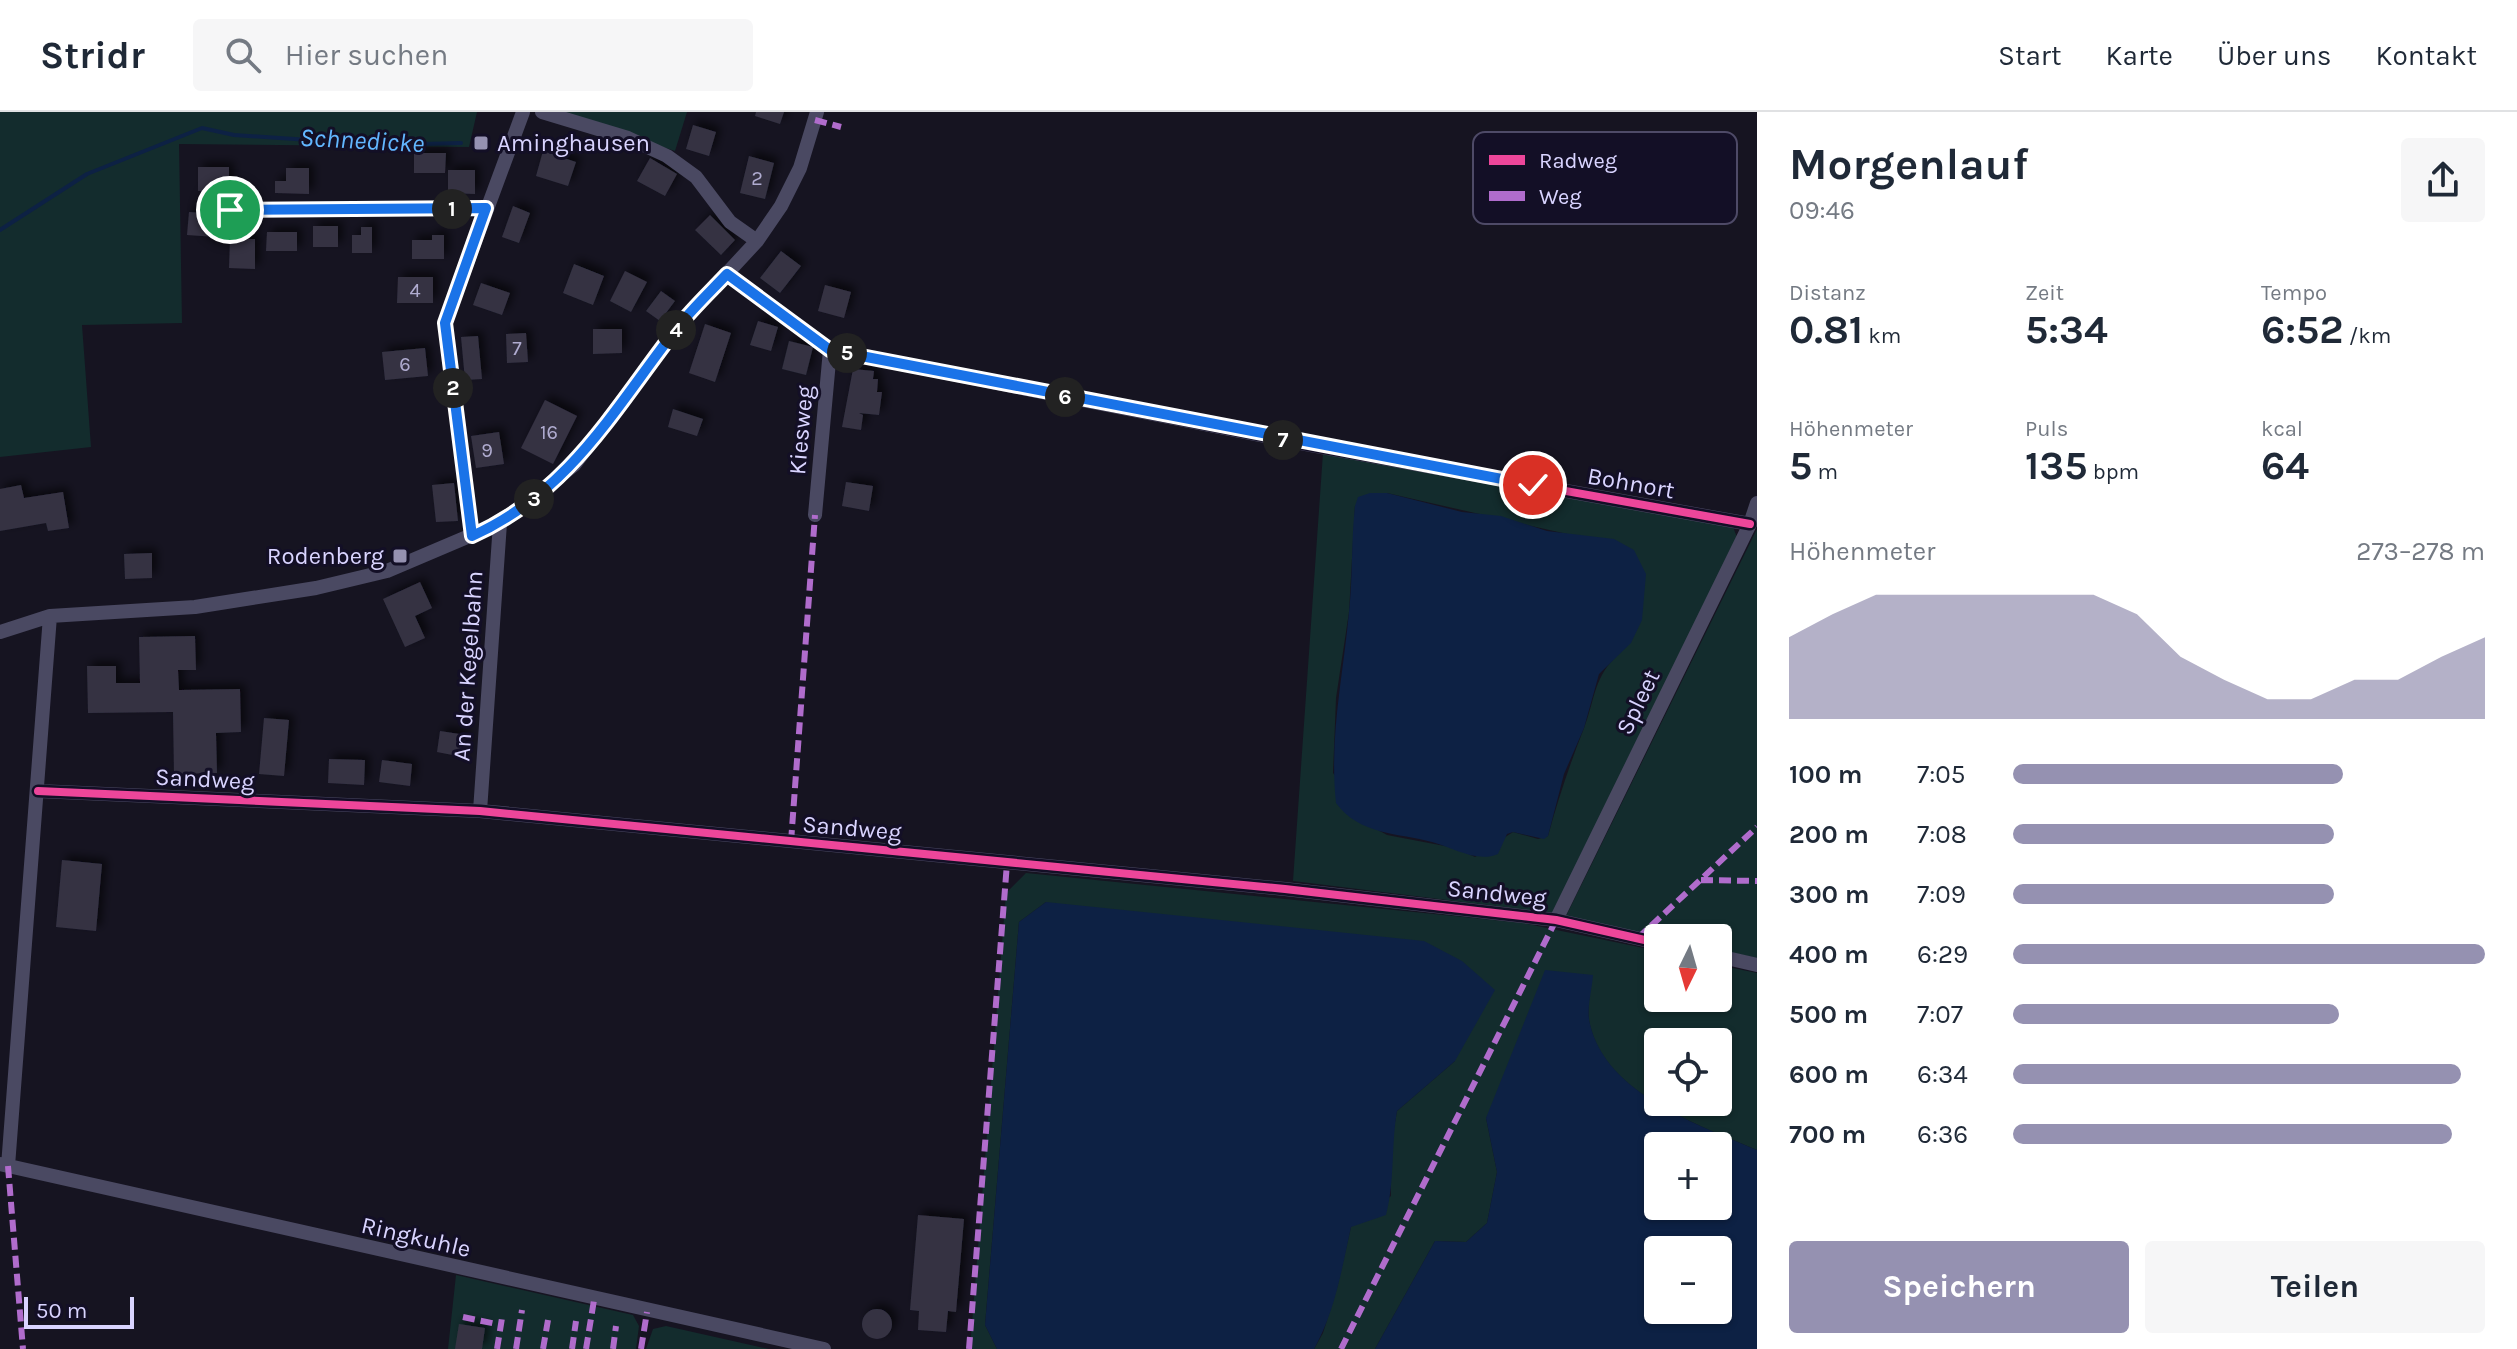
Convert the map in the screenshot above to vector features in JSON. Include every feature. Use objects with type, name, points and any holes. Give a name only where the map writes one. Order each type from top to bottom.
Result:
[{"type":"street","points":[[472,536],[445,323],[523,112]]},
{"type":"street","points":[[542,112],[628,138],[667,156],[696,177],[730,222],[757,241]]},
{"type":"street","points":[[0,632],[50,616],[264,598],[387,571],[500,523],[544,493],[574,465],[680,324],[757,241],[781,206],[800,168],[817,112]]},
{"type":"street","points":[[230,210],[486,208]]},
{"type":"street","name":"Bohnort","points":[[727,274],[830,350],[1315,446],[1750,524]]},
{"type":"street","name":"Kiesweg","points":[[815,515],[830,350]]},
{"type":"street","name":"Spleet","points":[[1556,920],[1750,524],[1757,503]]},
{"type":"street","name":"An der Kegelbahn","points":[[480,811],[500,523]]},
{"type":"street","points":[[4,1165],[38,791],[50,616]]},
{"type":"street","name":"Sandweg","points":[[38,791],[480,811],[1285,889],[1556,920],[1644,940]]},
{"type":"street","points":[[1732,959],[1757,965]]},
{"type":"street","name":"Ringkuhle","points":[[4,1165],[824,1349]]},
{"type":"green space","points":[[0,112],[477,112],[469,147],[179,144],[182,323],[82,325],[91,447],[0,457]]},
{"type":"green space","points":[[555,112],[687,112],[675,151]]},
{"type":"green space","points":[[1323,453],[1733,527],[1738,540],[1553,913],[1293,881]],"holes":[[[1387,493],[1576,536],[1613,660],[1598,683],[1548,836],[1538,839],[1513,832],[1475,857],[1455,848],[1387,835],[1378,830],[1333,773],[1336,698],[1349,612],[1355,506]]]},
{"type":"green space","points":[[1757,529],[1757,958],[1732,953],[1732,924],[1644,924],[1644,933],[1566,916]]},
{"type":"green space","points":[[1026,873],[1523,923],[1644,948],[1644,1012],[1732,1012],[1732,968],[1757,973],[1757,1150],[1732,1140],[1732,1132],[1714,1132],[1679,1116],[1732,1116],[1732,1028],[1644,1028],[1644,1094],[1615,1070],[1599,1049],[1589,1019],[1592,975],[1486,1118],[1497,1172],[1487,1223],[1466,1242],[1435,1241],[1375,1349],[1314,1349],[1323,1333],[1337,1288],[1351,1227],[1391,1196],[1391,1145],[1397,1111],[1455,1061],[1046,902],[1019,922],[985,1325],[997,1349],[970,1349],[1006,893]]},
{"type":"green space","points":[[456,1275],[633,1315],[639,1326],[636,1349],[448,1349]]},
{"type":"green space","points":[[666,1326],[769,1349],[646,1349],[653,1329]]},
{"type":"water","points":[[1387,493],[1462,512],[1501,516],[1547,531],[1614,539],[1634,550],[1646,574],[1642,620],[1631,643],[1599,674],[1584,728],[1564,774],[1548,836],[1544,839],[1513,832],[1507,834],[1498,854],[1474,856],[1432,842],[1368,827],[1345,813],[1336,803],[1335,731],[1350,599],[1355,506],[1358,497]]},
{"type":"water","points":[[1046,902],[1424,941],[1462,961],[1495,990],[1455,1061],[1397,1111],[1386,1215],[1351,1227],[1333,1305],[1314,1349],[997,1349],[985,1325],[1019,922]]},
{"type":"water","points":[[1545,970],[1593,975],[1590,1024],[1599,1048],[1615,1070],[1644,1094],[1644,1116],[1679,1116],[1714,1132],[1644,1132],[1644,1220],[1732,1220],[1732,1140],[1757,1150],[1757,1349],[1375,1349],[1435,1241],[1466,1242],[1487,1223],[1497,1172],[1486,1118]]},
{"type":"building","points":[[756,112],[784,112],[780,124],[755,116]]},
{"type":"building","points":[[693,125],[716,132],[709,156],[686,149]]},
{"type":"building","points":[[543,151],[576,162],[568,186],[536,176]]},
{"type":"building","points":[[414,153],[446,153],[445,173],[414,173]]},
{"type":"building","points":[[749,156],[774,163],[765,199],[740,193]]},
{"type":"building","points":[[650,158],[677,174],[665,196],[637,181]]},
{"type":"building","points":[[198,167],[229,167],[229,191],[224,191],[217,200],[207,191],[198,191]]},
{"type":"building","points":[[286,168],[309,168],[309,194],[275,193],[275,181],[286,181]]},
{"type":"building","points":[[448,170],[475,170],[475,194],[448,193]]},
{"type":"building","points":[[513,206],[530,213],[519,243],[502,237]]},
{"type":"building","points":[[189,212],[218,214],[216,237],[187,235]]},
{"type":"building","points":[[710,215],[735,240],[721,255],[695,230]]},
{"type":"building","points":[[313,226],[338,226],[338,247],[313,247]]},
{"type":"building","points":[[361,227],[372,227],[372,253],[352,253],[352,235],[361,235]]},
{"type":"building","points":[[267,232],[297,232],[297,251],[266,251]]},
{"type":"building","points":[[432,235],[444,235],[444,259],[412,259],[412,240],[432,240]]},
{"type":"building","points":[[230,239],[255,239],[255,269],[229,268]]},
{"type":"building","points":[[781,251],[801,266],[780,293],[760,278]]},
{"type":"building","points":[[574,264],[604,276],[593,305],[563,293]]},
{"type":"building","points":[[625,271],[647,282],[631,312],[610,301]]},
{"type":"building","points":[[398,277],[433,277],[433,303],[397,303]]},
{"type":"building","points":[[481,283],[510,293],[502,315],[473,305]]},
{"type":"building","points":[[825,285],[851,292],[844,318],[818,311]]},
{"type":"building","points":[[661,291],[675,301],[660,321],[646,311]]},
{"type":"building","points":[[758,321],[778,327],[771,351],[750,345]]},
{"type":"building","points":[[705,324],[731,333],[715,382],[689,373]]},
{"type":"building","points":[[593,329],[622,329],[622,353],[593,354]]},
{"type":"building","points":[[526,333],[528,362],[507,363],[506,334]]},
{"type":"building","points":[[478,336],[482,379],[465,380],[461,337]]},
{"type":"building","points":[[789,341],[813,347],[806,375],[782,369]]},
{"type":"building","points":[[425,348],[428,376],[385,380],[382,352]]},
{"type":"building","points":[[853,369],[874,371],[873,379],[878,379],[877,392],[882,392],[879,415],[859,413],[863,415],[861,430],[842,427]]},
{"type":"building","points":[[545,400],[577,416],[553,464],[521,448]]},
{"type":"building","points":[[673,409],[703,419],[697,436],[668,427]]},
{"type":"building","points":[[499,432],[504,464],[476,468],[471,436]]},
{"type":"building","points":[[846,482],[873,486],[869,511],[842,506]]},
{"type":"building","points":[[454,483],[458,521],[436,522],[432,485]]},
{"type":"building","points":[[21,485],[24,498],[63,492],[69,528],[48,531],[46,523],[0,531],[0,489]]},
{"type":"building","points":[[152,553],[152,578],[125,579],[124,554]]},
{"type":"building","points":[[420,582],[432,608],[415,616],[425,638],[405,647],[383,599]]},
{"type":"building","points":[[195,636],[196,670],[178,670],[179,690],[240,689],[241,732],[216,733],[217,773],[174,774],[173,712],[88,713],[87,666],[116,666],[116,683],[140,683],[139,637]]},
{"type":"building","points":[[264,718],[289,720],[284,776],[259,774]]},
{"type":"building","points":[[440,731],[466,735],[463,757],[437,752]]},
{"type":"building","points":[[329,759],[365,760],[364,785],[328,783]]},
{"type":"building","points":[[382,760],[412,764],[410,786],[379,782]]},
{"type":"building","points":[[62,860],[102,864],[96,931],[56,927]]},
{"type":"building","points":[[918,1215],[964,1219],[956,1312],[948,1311],[946,1332],[918,1330],[919,1311],[910,1310]]},
{"type":"building","points":[[877,1309],[888,1313],[892,1324],[888,1335],[877,1339],[866,1335],[862,1324],[866,1313]]},
{"type":"building","points":[[459,1324],[485,1328],[482,1349],[455,1349]]},
{"type":"waterway","name":"Schnedicke","points":[[0,230],[87,174],[202,128],[234,135],[383,145],[461,143]]},
{"type":"marked path","points":[[815,120],[841,127]]},
{"type":"marked path","points":[[791,842],[815,515]]},
{"type":"marked path","points":[[1638,938],[1757,827]]},
{"type":"marked path","points":[[969,1349],[1007,863]]},
{"type":"marked path","points":[[1701,880],[1757,881]]},
{"type":"marked path","points":[[1341,1349],[1556,920]]},
{"type":"marked path","points":[[8,1166],[23,1349]]},
{"type":"marked path","points":[[586,1349],[594,1300]]},
{"type":"marked path","points":[[516,1349],[522,1310]]},
{"type":"marked path","points":[[641,1349],[647,1312]]},
{"type":"marked path","points":[[463,1317],[501,1325]]},
{"type":"marked path","points":[[497,1349],[502,1318]]},
{"type":"marked path","points":[[543,1349],[548,1320]]},
{"type":"marked path","points":[[572,1349],[576,1321]]},
{"type":"marked path","points":[[613,1349],[616,1326]]},
{"type":"cycle path","points":[[727,274],[830,350],[1315,446],[1750,524]]},
{"type":"cycle path","points":[[38,791],[480,811],[1285,889],[1556,920],[1644,940]]},
{"type":"place","name":"Aminghausen","points":[[481,143]]},
{"type":"place","name":"Rodenberg","points":[[400,556]]},
{"type":"route","points":[[230,210],[486,208],[445,323],[472,536],[500,523],[544,493],[574,465],[680,324],[727,274],[830,350],[1315,446],[1533,485]]}]
